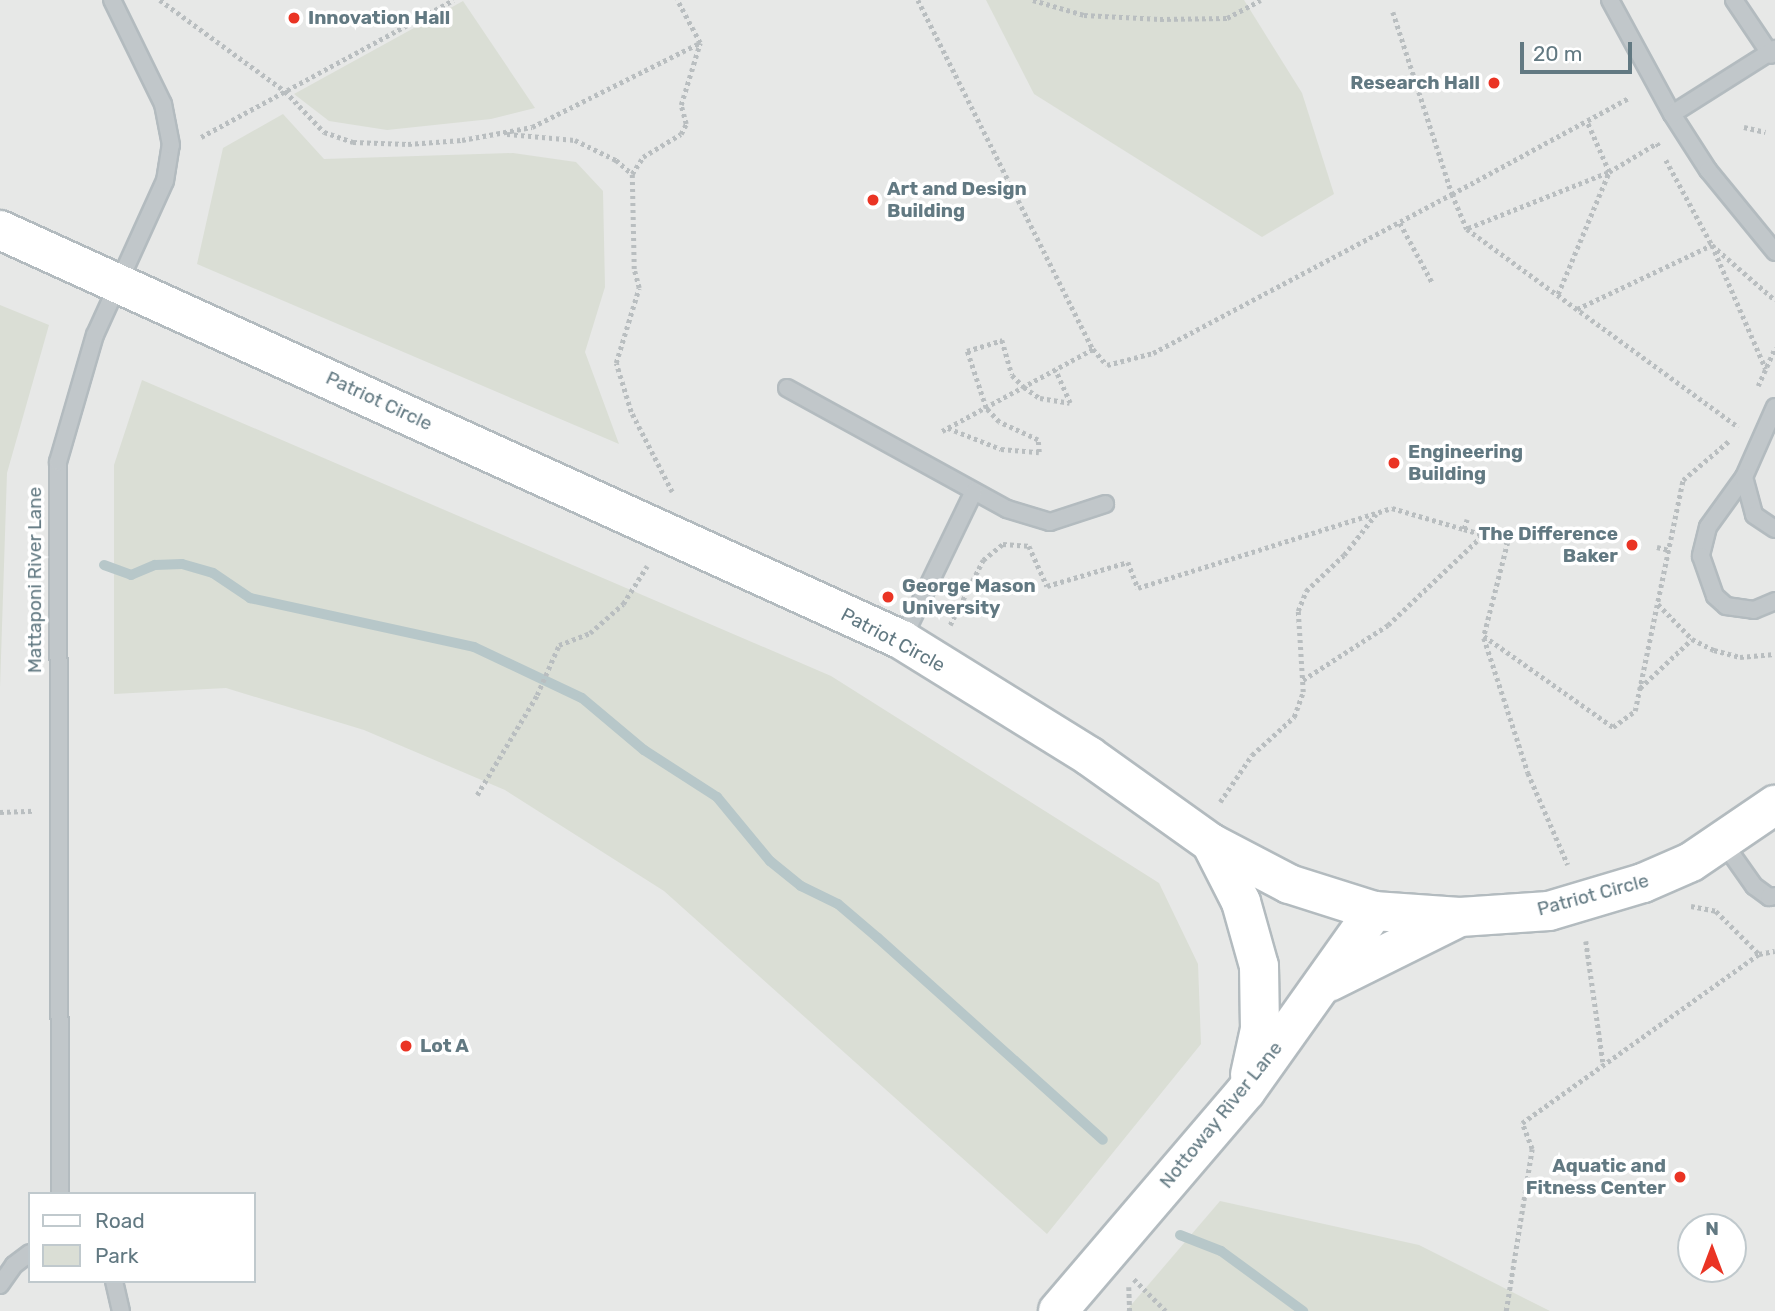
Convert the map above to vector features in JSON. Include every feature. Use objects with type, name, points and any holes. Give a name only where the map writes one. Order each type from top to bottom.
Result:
[{"type":"street","name":"Patriot Circle","points":[[0,230],[902,640],[1089,756],[1213,827],[1289,884],[1374,911],[1460,918],[1549,911],[1643,883],[1723,842],[1775,805]]},
{"type":"street","points":[[1213,827],[1241,902],[1259,966],[1260,1029],[1246,1091]]},
{"type":"street","name":"Nottoway River Lane","points":[[1058,1311],[1246,1091],[1374,911]]},
{"type":"street","points":[[1321,986],[1460,918]]},
{"type":"lane","name":"Mattaponi River Lane","points":[[60,1192],[63,1104],[57,1008],[55,493],[63,434],[95,335],[165,181],[172,145],[163,104],[112,0]]},
{"type":"lane","points":[[1610,0],[1672,114],[1708,170],[1775,253]]},
{"type":"lane","points":[[1672,114],[1773,52],[1734,0]]},
{"type":"lane","points":[[787,388],[1007,509],[1050,522],[1105,504]]},
{"type":"lane","points":[[1775,407],[1744,477],[1708,527],[1702,544],[1702,566],[1715,596],[1726,606],[1754,610],[1775,601]]},
{"type":"lane","points":[[1744,477],[1754,515],[1775,529]]},
{"type":"lane","points":[[902,640],[974,491]]},
{"type":"lane","points":[[1723,842],[1754,886],[1769,897],[1775,896]]},
{"type":"lane","points":[[0,1284],[13,1265],[28,1254]]},
{"type":"lane","points":[[114,1283],[121,1311]]},
{"type":"path","points":[[160,0],[285,91],[324,132],[353,142],[408,144],[533,127],[575,109],[700,44]]},
{"type":"path","points":[[201,137],[453,0]]},
{"type":"path","points":[[672,492],[631,412],[616,363],[639,288],[634,269],[632,174],[643,157],[681,134],[686,124],[681,105],[700,44],[677,0]]},
{"type":"path","points":[[918,0],[1093,349],[1107,365],[1153,353],[1629,98]]},
{"type":"path","points":[[1033,0],[1084,15],[1160,19],[1227,18],[1261,0]]},
{"type":"path","points":[[1392,12],[1452,194],[1467,229],[1738,427]]},
{"type":"path","points":[[1558,295],[1609,172],[1587,122]]},
{"type":"path","points":[[1744,127],[1765,132]]},
{"type":"path","points":[[496,134],[575,140],[616,160],[632,174]]},
{"type":"path","points":[[1467,229],[1609,172],[1657,143],[1712,245],[1766,369]]},
{"type":"path","points":[[1400,223],[1432,282]]},
{"type":"path","points":[[1712,245],[1775,300]]},
{"type":"path","points":[[1577,309],[1712,245]]},
{"type":"path","points":[[948,428],[1001,449],[1039,452],[1038,440],[999,422],[986,408],[967,351],[1002,340],[1012,374],[1024,387],[1040,398],[1070,403],[1055,370]]},
{"type":"path","points":[[1755,392],[1775,348]]},
{"type":"path","points":[[942,431],[1093,349]]},
{"type":"path","points":[[1484,636],[1613,727],[1634,711],[1683,480],[1734,437],[1744,415]]},
{"type":"path","points":[[950,625],[984,560],[1003,544],[1029,546],[1046,586],[1128,562],[1138,588],[1392,508],[1508,542],[1484,636],[1528,773],[1564,852]]},
{"type":"path","points":[[1213,827],[1252,755],[1294,718],[1302,681],[1298,611],[1306,591],[1345,555],[1376,514]]},
{"type":"path","points":[[1464,529],[1467,519]]},
{"type":"path","points":[[1302,681],[1388,625],[1484,534]]},
{"type":"path","points":[[1657,547],[1669,550]]},
{"type":"path","points":[[477,794],[537,695],[559,645],[590,633],[623,604],[645,574],[648,560]]},
{"type":"path","points":[[1657,603],[1692,639],[1740,657],[1775,654]]},
{"type":"path","points":[[1639,688],[1692,639]]},
{"type":"path","points":[[1679,903],[1716,911],[1759,954]]},
{"type":"path","points":[[1585,934],[1603,1062]]},
{"type":"path","points":[[1506,1311],[1532,1149],[1522,1123],[1603,1062],[1759,954],[1775,951]]},
{"type":"path","points":[[1129,1273],[1167,1311]]},
{"type":"shaded area","name":"George Mason University","points":[[0,0],[1775,0],[1775,1311],[0,1311]]},
{"type":"green space","points":[[986,0],[1244,0],[1302,93],[1334,194],[1262,237],[1034,94]]},
{"type":"green space","points":[[463,1],[535,108],[491,119],[387,130],[329,121],[294,94]]},
{"type":"green space","points":[[283,114],[324,159],[513,153],[576,162],[603,191],[605,287],[585,352],[619,444],[197,264],[223,148]]},
{"type":"green space","points":[[0,305],[49,325],[7,473],[0,688]]},
{"type":"green space","points":[[142,380],[831,676],[1159,883],[1198,964],[1201,1044],[1047,1234],[664,891],[505,790],[364,730],[226,688],[114,694],[114,465]]},
{"type":"green space","points":[[1220,1201],[1419,1245],[1550,1311],[1126,1311]]},
{"type":"waterway","points":[[104,565],[131,575],[155,565],[182,564],[213,573],[250,598],[474,647],[582,698],[644,750],[717,797],[770,861],[801,886],[838,904],[1103,1140]]},
{"type":"waterway","points":[[1180,1235],[1221,1251],[1303,1311]]},
{"type":"place","name":"Innovation Hall","points":[[294,18]]},
{"type":"place","name":"Research Hall","points":[[1494,83]]},
{"type":"place","name":"Art and Design Building","points":[[873,200]]},
{"type":"place","name":"Engineering Building","points":[[1394,463]]},
{"type":"place","name":"The Difference Baker","points":[[1632,545]]},
{"type":"place","name":"George Mason University","points":[[888,597]]},
{"type":"place","name":"Lot A","points":[[406,1046]]},
{"type":"place","name":"Aquatic and Fitness Center","points":[[1680,1177]]}]
